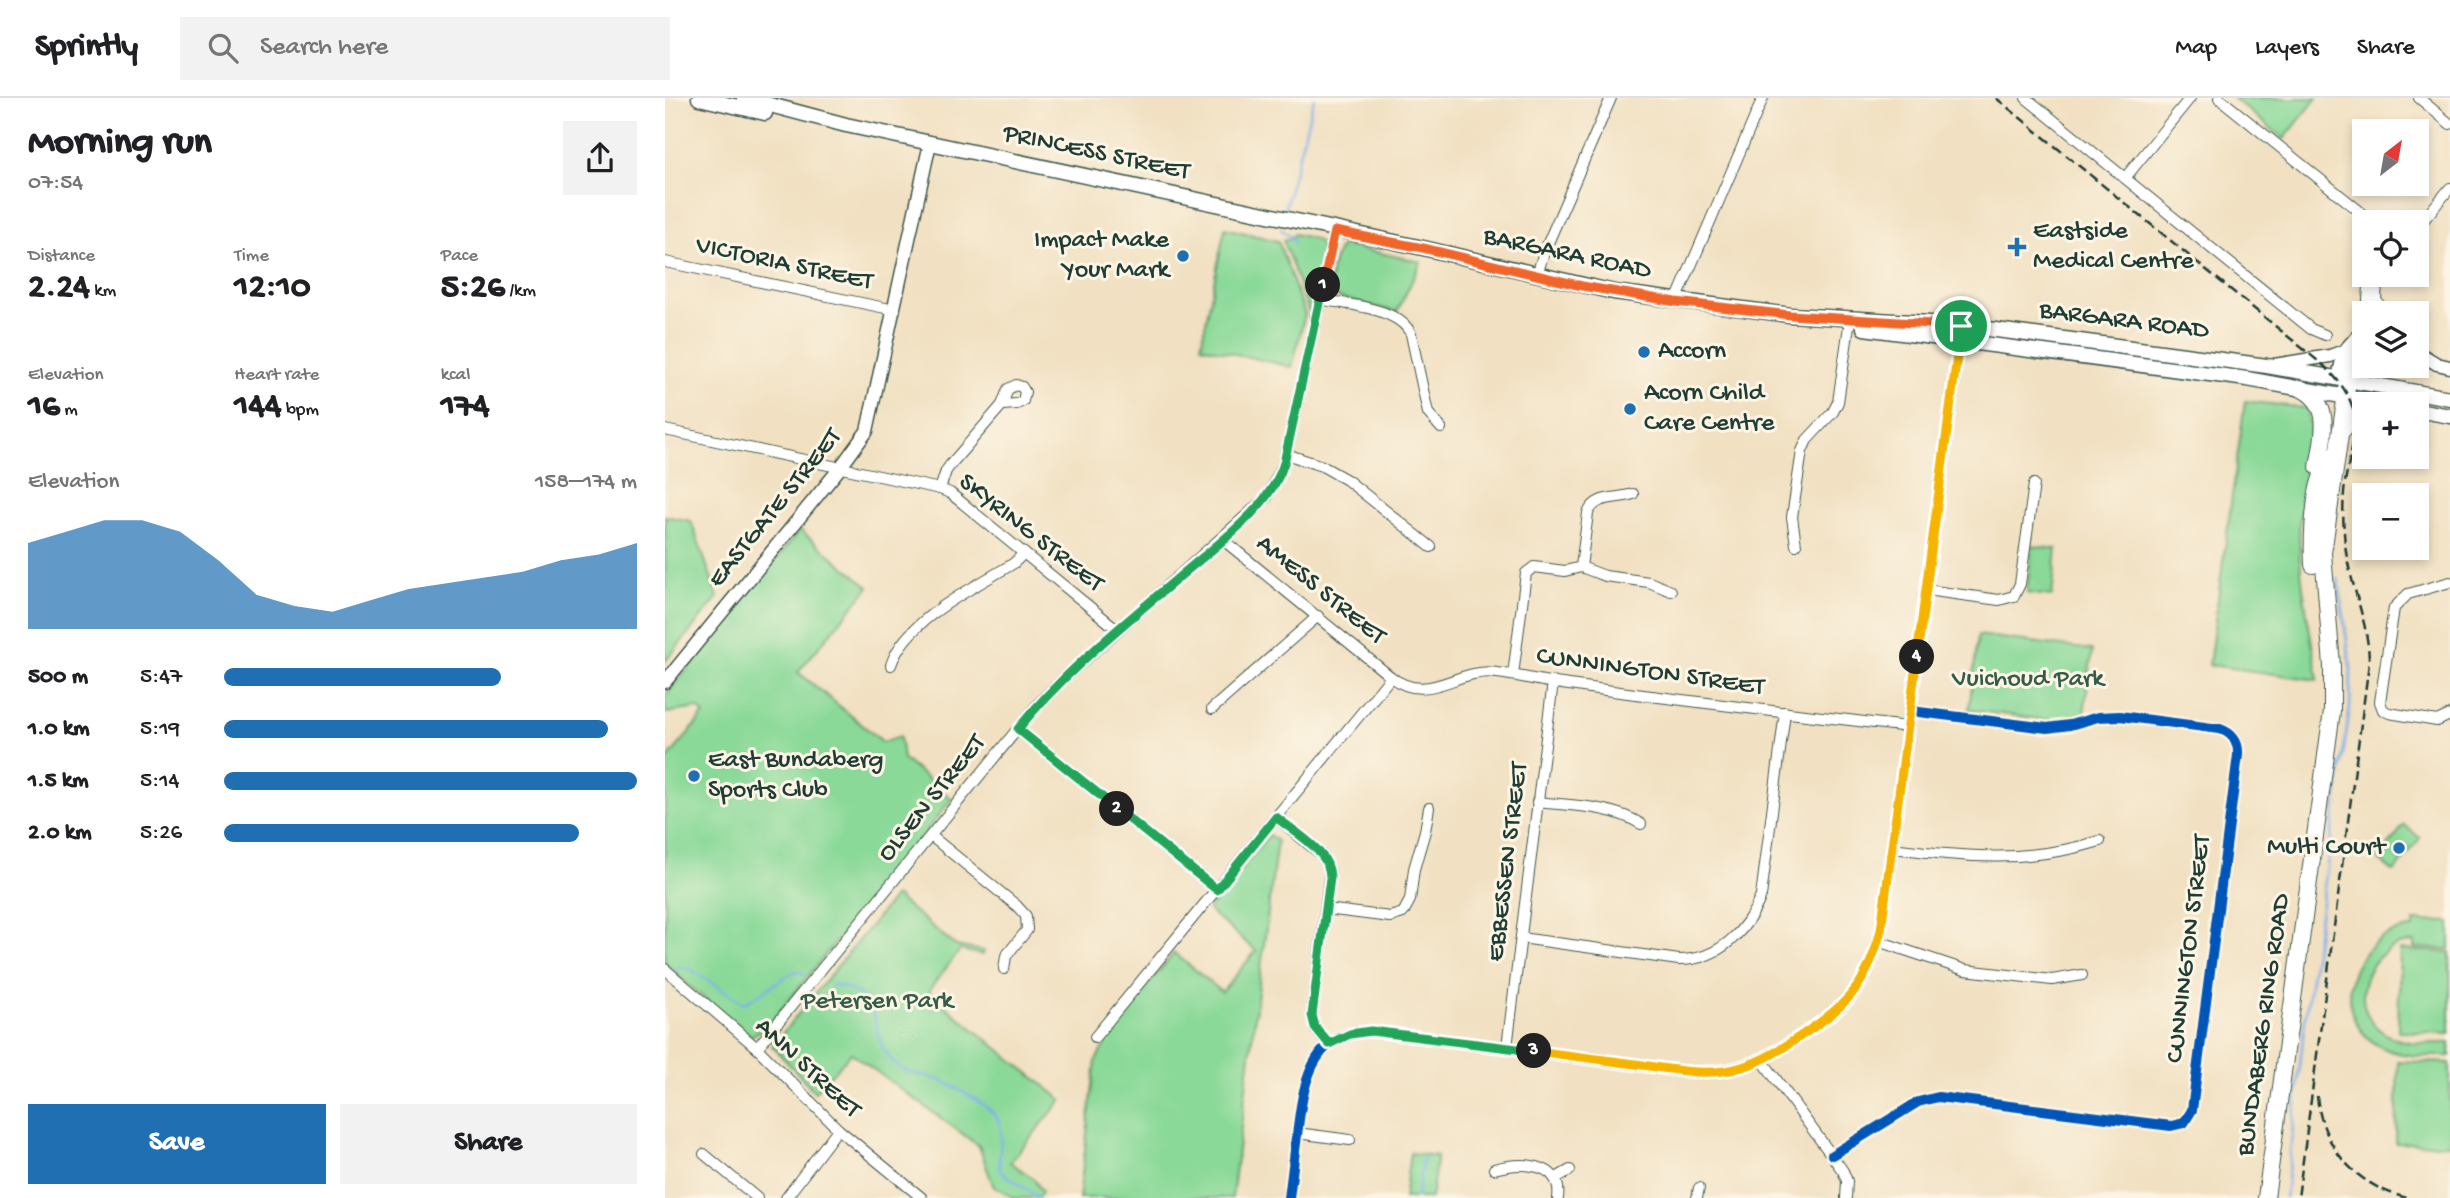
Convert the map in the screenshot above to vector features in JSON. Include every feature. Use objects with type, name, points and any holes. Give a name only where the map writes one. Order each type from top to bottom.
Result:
[{"type":"main road","name":"PRINCESS STREET","points":[[699,98],[800,120],[846,125]]},
{"type":"main road","name":"PRINCESS STREET","points":[[744,98],[846,125],[1335,231]]},
{"type":"main road","name":"BARGARA ROAD","points":[[1335,231],[1423,248],[1613,292],[1676,302],[2267,366],[2450,398]]},
{"type":"main road","name":"BARGARA ROAD","points":[[1960,333],[2352,398]]},
{"type":"main road","name":"BUNDABERG RING ROAD","points":[[2266,1198],[2332,711],[2323,553],[2340,435],[2343,379]]},
{"type":"main road","points":[[2300,388],[2316,398],[2322,410],[2324,430],[2317,490]]},
{"type":"main road","name":"BUNDABERG RING ROAD","points":[[2330,649],[2320,616],[2313,572],[2313,526],[2317,490],[2325,471],[2341,396]]},
{"type":"main road","points":[[2429,412],[2450,415]]},
{"type":"main road","points":[[2340,435],[2352,419]]},
{"type":"street","points":[[1537,275],[1544,252],[1611,98]]},
{"type":"street","points":[[1676,302],[1763,98]]},
{"type":"street","points":[[2026,98],[2311,329],[2325,335]]},
{"type":"street","points":[[2125,178],[2190,98]]},
{"type":"street","points":[[2219,98],[2359,210]]},
{"type":"street","points":[[2419,98],[2450,124]]},
{"type":"street","name":"EASTGATE STREET","points":[[665,682],[864,438],[870,423],[930,143]]},
{"type":"street","points":[[2429,213],[2450,188]]},
{"type":"street","name":"OLSEN STREET","points":[[757,1048],[1018,729],[1060,682],[1267,497],[1282,471],[1335,231]]},
{"type":"street","name":"VICTORIA STREET","points":[[665,261],[895,310]]},
{"type":"street","points":[[1320,299],[1389,314],[1405,324],[1413,340],[1428,413],[1441,428]]},
{"type":"street","points":[[1796,545],[1792,517],[1802,451],[1807,440],[1836,407],[1849,322]]},
{"type":"street","points":[[1289,1198],[1307,1075],[1316,1058],[1329,1044],[1350,1034],[1371,1031],[1689,1072],[1732,1070],[1762,1060],[1830,1016],[1848,1000],[1860,983],[1878,941],[1960,333]]},
{"type":"street","points":[[2267,366],[2330,356],[2344,351],[2352,342]]},
{"type":"street","points":[[2343,379],[2344,351]]},
{"type":"street","points":[[2343,379],[2352,359]]},
{"type":"street","points":[[2429,359],[2450,368]]},
{"type":"street","points":[[2429,366],[2450,368]]},
{"type":"street","points":[[940,489],[951,464],[1002,405]]},
{"type":"street","name":"SKYRING STREET","points":[[665,430],[940,489],[959,499],[1118,631]]},
{"type":"street","points":[[1286,454],[1322,466],[1347,480],[1431,547]]},
{"type":"street","points":[[1926,590],[1999,600],[2014,596],[2020,584],[2034,484]]},
{"type":"street","points":[[1581,567],[1588,513],[1593,505],[1600,499],[1621,499],[1633,494]]},
{"type":"street","name":"AMESS STREET","points":[[1223,539],[1391,677]]},
{"type":"street","points":[[891,665],[899,646],[916,626],[1014,563],[1024,553]]},
{"type":"street","points":[[1513,675],[1526,573],[1534,567],[1565,571],[1581,567],[1605,576],[1649,582],[1671,591]]},
{"type":"street","points":[[2450,582],[2408,594],[2394,608],[2380,702],[2383,710],[2389,713],[2437,721],[2450,715]]},
{"type":"street","points":[[1212,709],[1318,616]]},
{"type":"street","name":"CUNNINGTON STREET","points":[[1391,677],[1407,686],[1423,689],[1477,673],[1494,672],[1553,682],[1908,727]]},
{"type":"street","points":[[1095,1037],[1391,677]]},
{"type":"street","name":"EBBESSEN STREET","points":[[1507,1047],[1553,682]]},
{"type":"street","name":"CUNNINGTON STREET","points":[[1832,1155],[1918,1102],[1938,1097],[2171,1126],[2187,1126],[2192,1110],[2238,755],[2236,734],[2220,729],[2120,716],[2098,717],[2047,728],[1911,710]]},
{"type":"street","points":[[1521,938],[1679,960],[1700,958],[1729,942],[1748,923],[1761,896],[1785,712]]},
{"type":"street","points":[[1018,729],[1217,890]]},
{"type":"street","points":[[1537,802],[1615,812],[1641,824]]},
{"type":"street","points":[[1326,909],[1406,917],[1429,808]]},
{"type":"street","points":[[1276,817],[1326,859],[1330,871],[1312,1015],[1315,1027],[1329,1044]]},
{"type":"street","points":[[931,836],[1026,916],[1027,930],[1008,952],[1004,968]]},
{"type":"street","points":[[1892,848],[1966,856],[2024,857],[2075,849],[2100,841]]},
{"type":"street","points":[[1878,941],[1965,970],[2052,980],[2082,975]]},
{"type":"street","name":"ANN STREET","points":[[665,969],[757,1048],[838,1129],[922,1198]]},
{"type":"street","points":[[1762,1060],[1832,1155],[1847,1181],[1846,1198]]},
{"type":"street","points":[[786,1198],[838,1129]]},
{"type":"street","points":[[1297,1133],[1350,1140]]},
{"type":"street","points":[[704,1154],[757,1198]]},
{"type":"street","points":[[1494,1169],[1509,1165],[1538,1167],[1548,1171],[1556,1178],[1560,1189],[1558,1198]]},
{"type":"street","points":[[1556,1178],[1570,1170]]},
{"type":"green space","points":[[2233,98],[2317,98],[2284,139]]},
{"type":"green space","points":[[1225,228],[1278,241],[1305,314],[1292,367],[1201,346]]},
{"type":"green space","points":[[1294,234],[1319,242],[1323,249],[1310,315],[1283,240]]},
{"type":"green space","points":[[1343,245],[1421,262],[1397,312],[1335,296],[1331,286],[1331,273]]},
{"type":"green space","points":[[2245,401],[2305,408],[2309,416],[2310,441],[2299,529],[2301,573],[2318,680],[2209,665]]},
{"type":"green space","points":[[665,516],[691,521],[718,597],[665,662]]},
{"type":"green space","points":[[800,530],[869,587],[798,672],[883,742],[900,736],[903,759],[952,799],[766,1028],[751,1036],[665,963],[665,762],[704,714],[698,708],[665,713],[665,696]]},
{"type":"green space","points":[[2032,546],[2057,549],[2052,596],[2027,593]]},
{"type":"green space","name":"Vuichoud Park","points":[[1978,635],[2092,650],[2084,714],[2056,721],[1969,710]]},
{"type":"green space","name":"Multi Court","points":[[2404,825],[2420,838],[2394,872],[2378,859]]},
{"type":"green space","points":[[1269,835],[1277,841],[1232,1198],[1079,1198],[1096,1060],[1109,1032],[1174,953],[1222,992],[1256,951],[1208,910]]},
{"type":"green space","name":"Petersen Park","points":[[895,896],[956,946],[984,951],[983,955],[960,950],[930,989],[930,994],[1062,1100],[1010,1162],[1034,1179],[1042,1192],[1038,1198],[1014,1198],[993,1185],[979,1146],[851,1053],[815,1092],[772,1046]]},
{"type":"green space","points":[[2414,921],[2450,922],[2450,949],[2414,948],[2414,942],[2396,946],[2382,955],[2371,967],[2365,982],[2363,998],[2367,1013],[2376,1026],[2398,1040],[2450,1043],[2450,1056],[2415,1056],[2389,1051],[2363,1033],[2353,1016],[2349,997],[2352,977],[2360,959],[2373,944],[2392,933],[2414,928]]},
{"type":"green space","points":[[2400,950],[2450,952],[2450,1033],[2398,1031]]},
{"type":"green space","points":[[2398,1061],[2450,1063],[2450,1144],[2396,1143]]},
{"type":"green space","points":[[1410,1153],[1437,1156],[1431,1198],[1404,1198]]},
{"type":"waterway","points":[[1285,208],[1314,98]]},
{"type":"waterway","points":[[1281,229],[1294,242]]},
{"type":"waterway","points":[[2285,1198],[2305,1020],[2350,707],[2351,669],[2338,578]]},
{"type":"waterway","points":[[674,970],[680,967],[689,968],[742,1002],[747,1002],[793,972],[798,971],[805,975]]},
{"type":"waterway","points":[[832,985],[850,989],[862,996],[874,1017],[885,1052],[899,1067],[945,1083],[971,1096],[993,1113],[1001,1130],[1000,1171],[1039,1198]]},
{"type":"waterway","points":[[1417,1198],[1422,1161],[1425,1158]]},
{"type":"railway","points":[[1996,98],[2323,365],[2341,385],[2353,409],[2355,427],[2343,501],[2344,530],[2347,558],[2367,636],[2369,663],[2298,1198]]},
{"type":"railway","points":[[2317,1096],[2326,1132],[2345,1162],[2373,1185],[2408,1198]]},
{"type":"cycle path","points":[[1289,1198],[1301,1108],[1309,1073],[1327,1046],[1340,1037],[1357,1032],[1379,1032],[1689,1072],[1708,1072],[1740,1067],[1769,1055],[1829,1017],[1853,994],[1872,958],[1883,920],[1959,340]]},
{"type":"cycle path","points":[[1832,1155],[1918,1102],[1938,1097],[2171,1126],[2184,1123],[2192,1110],[2238,755],[2234,739],[2220,729],[2120,716],[2098,717],[2047,728],[1911,711]]},
{"type":"place","name":"Eastside Medical Centre","points":[[2017,247]]},
{"type":"place","name":"Impact Make Your Mark","points":[[1183,256]]},
{"type":"place","name":"Accorn","points":[[1644,352]]},
{"type":"place","name":"Acorn Child Care Centre","points":[[1630,409]]},
{"type":"place","name":"East Bundaberg Sports Club","points":[[694,776]]},
{"type":"place","name":"Multi Court","points":[[2399,848]]},
{"type":"route","points":[[1335,231],[1423,248],[1582,286],[1676,302],[1790,315],[1961,326],[1883,920],[1878,941],[1866,972],[1848,1000],[1830,1016],[1762,1060],[1732,1070],[1689,1072],[1371,1031],[1350,1034],[1329,1044],[1313,1024],[1312,1015],[1330,878],[1326,859],[1276,817],[1217,890],[1018,729],[1060,682],[1223,539],[1260,505],[1273,489],[1284,463],[1335,231]]}]
